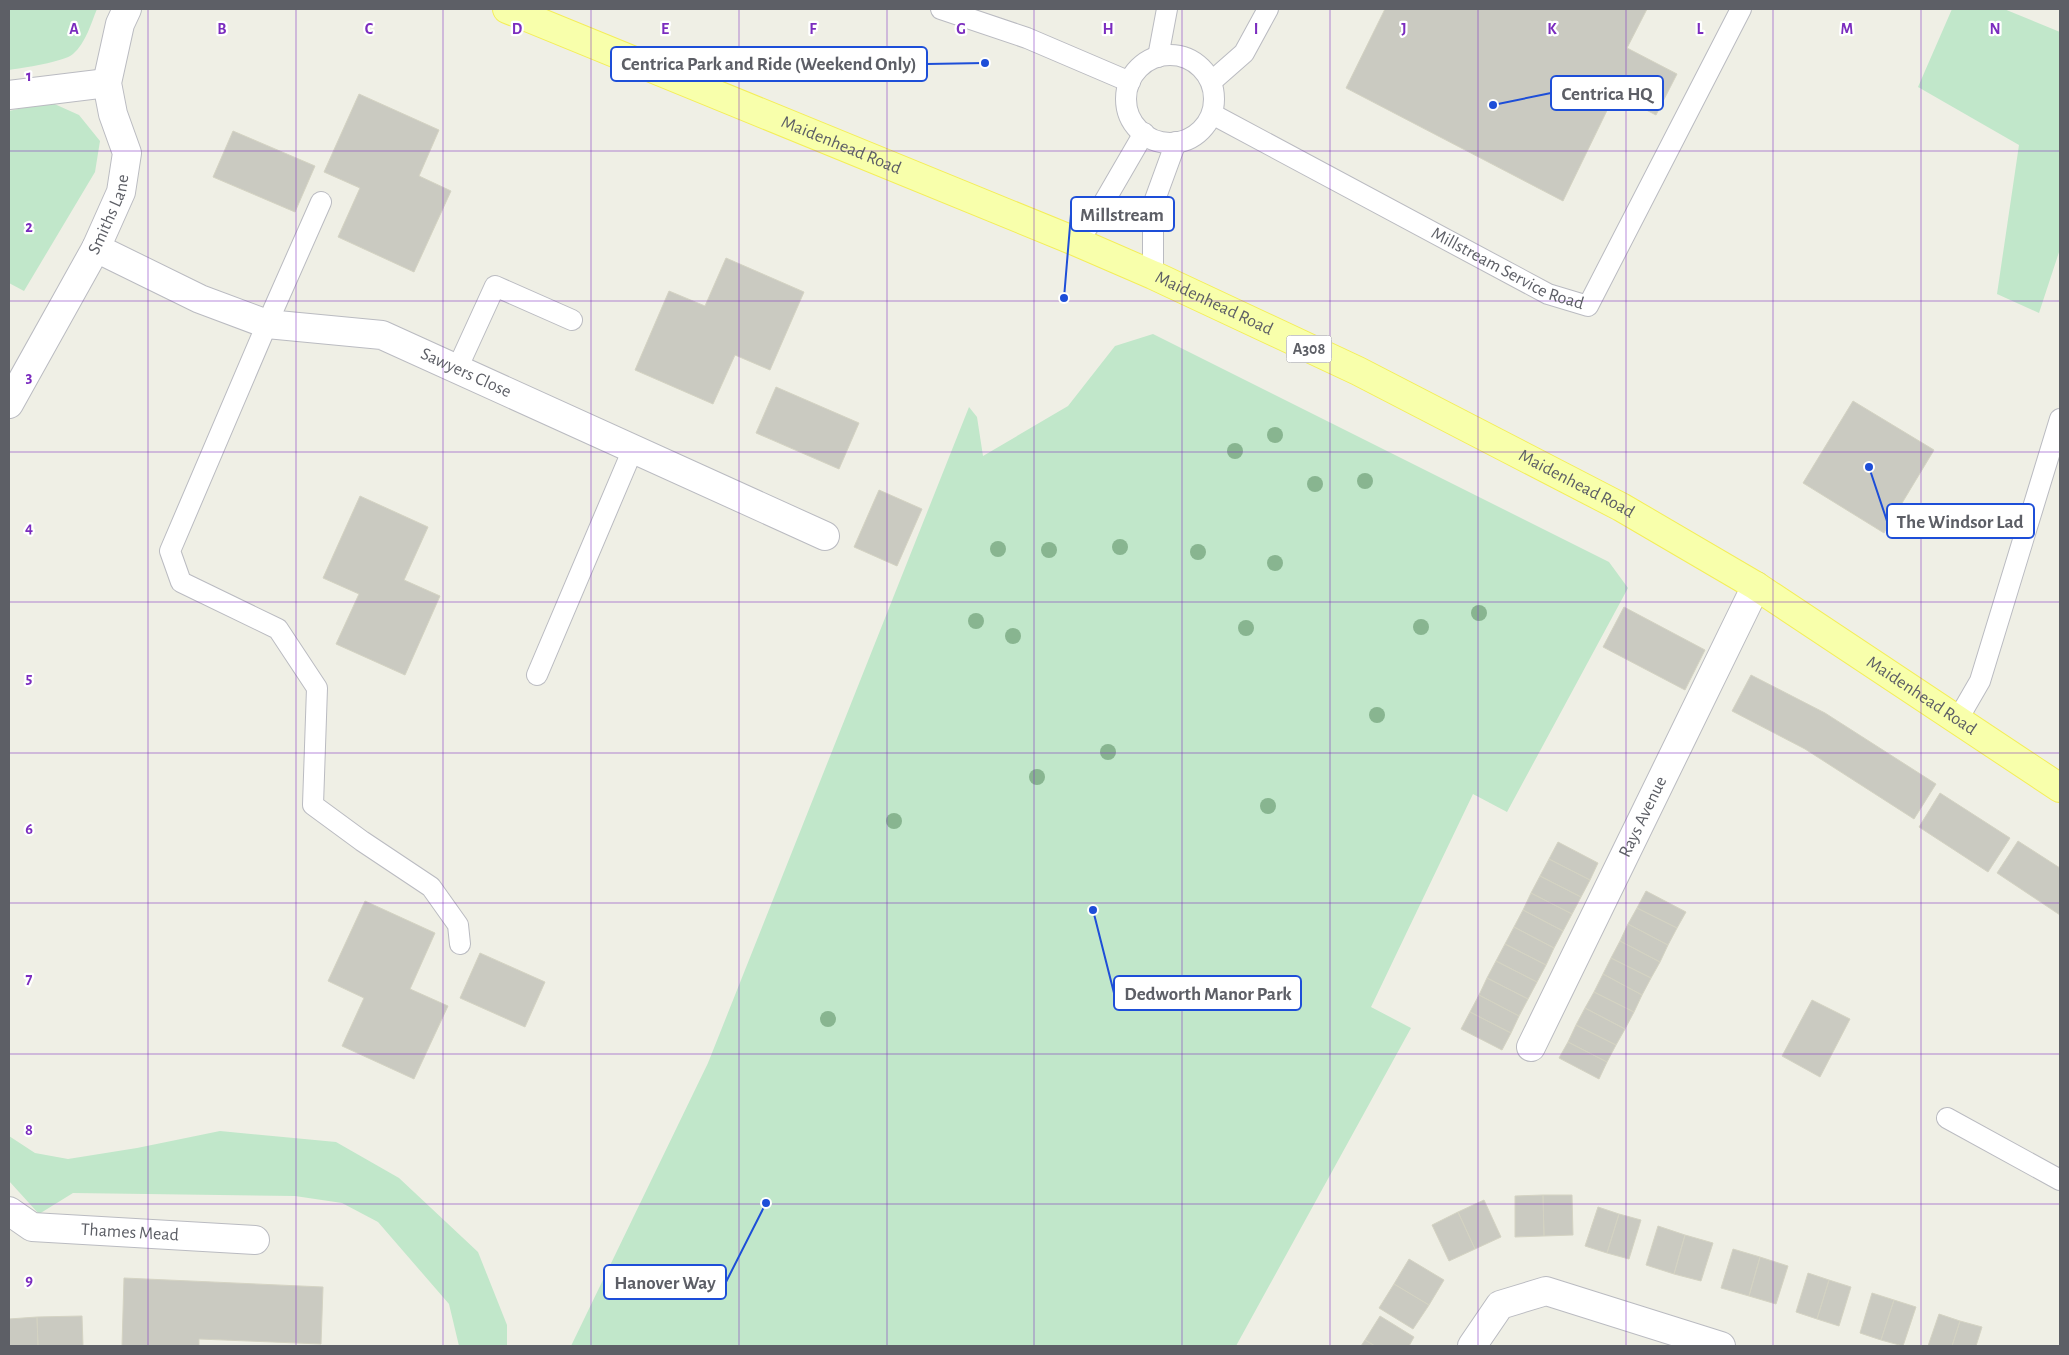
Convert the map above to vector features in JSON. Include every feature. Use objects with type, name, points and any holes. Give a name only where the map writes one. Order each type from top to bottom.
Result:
[{"type":"main road","name":"Maidenhead Road","points":[[508,9],[1077,242],[1358,371],[1621,507],[1756,586],[2060,788]]},
{"type":"street","name":"Smiths Lane","points":[[9,404],[96,248],[122,192],[127,153],[112,114],[107,83],[120,24],[127,9]]},
{"type":"street","points":[[9,95],[107,83]]},
{"type":"street","name":"Sawyers Close","points":[[96,248],[200,299],[267,324],[382,335],[825,536]]},
{"type":"street","name":"Rays Avenue","points":[[1531,1047],[1756,586]]},
{"type":"street","name":"Thames Mead","points":[[9,1211],[32,1226],[255,1240]]},
{"type":"street","points":[[1472,1346],[1500,1305],[1546,1291],[1721,1346]]},
{"type":"lane","points":[[941,9],[1027,38],[1130,82]]},
{"type":"lane","points":[[1158,57],[1168,9]]},
{"type":"lane","points":[[1211,82],[1244,53],[1268,9]]},
{"type":"lane","name":"Millstream Service Road","points":[[1212,114],[1548,294],[1588,306],[1741,9]]},
{"type":"lane","points":[[1171,55],[1184,57],[1196,63],[1211,82],[1214,104],[1212,114],[1204,127],[1196,134],[1176,142],[1164,142],[1153,139],[1136,125],[1129,113],[1127,101],[1130,82],[1137,70],[1147,61],[1171,55]]},
{"type":"lane","points":[[1077,242],[1097,214],[1144,133]]},
{"type":"lane","points":[[1152,275],[1153,205],[1176,142]]},
{"type":"lane","points":[[321,202],[170,552],[182,582],[278,629],[317,688],[313,805],[362,841],[431,887],[458,924],[460,944]]},
{"type":"lane","points":[[457,369],[495,286],[572,320]]},
{"type":"lane","points":[[1958,719],[1980,681],[2060,419]]},
{"type":"lane","points":[[537,675],[633,449]]},
{"type":"lane","points":[[1947,1118],[2060,1180]]},
{"type":"green space","points":[[9,9],[97,9],[85,39],[73,54],[52,62],[9,70]]},
{"type":"green space","points":[[1952,9],[2004,9],[2060,32],[2060,249],[2039,313],[1997,294],[2019,145],[1918,87]]},
{"type":"green space","points":[[50,102],[79,115],[100,141],[95,172],[24,291],[9,283],[9,111]]},
{"type":"green space","points":[[1153,334],[1609,562],[1628,588],[1507,812],[1473,794],[1371,1007],[1411,1028],[1236,1346],[571,1346],[708,1063],[969,407],[977,417],[983,456],[1068,406],[1115,346]]},
{"type":"green space","points":[[220,1131],[336,1142],[399,1178],[478,1252],[507,1325],[507,1346],[459,1346],[449,1304],[378,1222],[342,1203],[295,1196],[73,1193],[39,1214],[9,1181],[9,1136],[35,1153],[68,1159],[137,1148]]},
{"type":"building","points":[[1385,9],[1647,9],[1627,48],[1677,74],[1656,115],[1615,94],[1563,201],[1346,88]]},
{"type":"building","points":[[359,94],[439,130],[419,176],[451,191],[414,272],[338,237],[360,188],[324,172]]},
{"type":"building","points":[[233,131],[315,166],[295,212],[213,177]]},
{"type":"building","points":[[726,258],[804,292],[770,370],[735,355],[713,404],[635,370],[669,291],[705,306]]},
{"type":"building","points":[[776,387],[859,423],[839,469],[756,433]]},
{"type":"building","points":[[1853,401],[1934,450],[1884,533],[1803,483]]},
{"type":"building","points":[[879,490],[922,509],[897,566],[854,547]]},
{"type":"building","points":[[360,496],[428,527],[404,580],[440,596],[405,675],[336,644],[359,594],[323,578]]},
{"type":"building","points":[[1624,607],[1705,650],[1685,690],[1603,647]]},
{"type":"building","points":[[1751,675],[1825,713],[1936,784],[1914,819],[1805,749],[1732,711]]},
{"type":"building","points":[[1940,793],[2010,838],[1988,872],[1919,827]]},
{"type":"building","points":[[2018,841],[2060,868],[2060,915],[1997,873]]},
{"type":"building","points":[[1558,842],[1598,863],[1590,880],[1549,859]]},
{"type":"building","points":[[1549,859],[1590,880],[1581,897],[1540,876]]},
{"type":"building","points":[[1540,876],[1581,897],[1572,914],[1531,893]]},
{"type":"building","points":[[1646,891],[1686,912],[1677,928],[1637,908]]},
{"type":"building","points":[[1531,893],[1572,914],[1563,931],[1523,910]]},
{"type":"building","points":[[365,901],[435,933],[410,989],[448,1006],[414,1079],[342,1046],[364,998],[328,981]]},
{"type":"building","points":[[1637,908],[1677,928],[1668,945],[1628,924]]},
{"type":"building","points":[[1523,910],[1563,931],[1554,948],[1514,927]]},
{"type":"building","points":[[1628,924],[1668,945],[1660,962],[1620,941]]},
{"type":"building","points":[[1514,927],[1554,948],[1546,965],[1505,944]]},
{"type":"building","points":[[1620,941],[1660,962],[1651,978],[1611,958]]},
{"type":"building","points":[[1505,944],[1546,965],[1537,982],[1496,961]]},
{"type":"building","points":[[480,953],[545,982],[525,1027],[460,998]]},
{"type":"building","points":[[1611,958],[1651,978],[1642,995],[1603,974]]},
{"type":"building","points":[[1496,961],[1537,982],[1528,999],[1487,978]]},
{"type":"building","points":[[1603,974],[1642,995],[1634,1012],[1594,992]]},
{"type":"building","points":[[1487,978],[1528,999],[1519,1016],[1479,995]]},
{"type":"building","points":[[1594,992],[1634,1012],[1625,1029],[1585,1008]]},
{"type":"building","points":[[1479,995],[1519,1016],[1511,1033],[1470,1012]]},
{"type":"building","points":[[1812,1000],[1850,1019],[1820,1077],[1782,1056]]},
{"type":"building","points":[[1585,1008],[1625,1029],[1616,1045],[1576,1025]]},
{"type":"building","points":[[1470,1012],[1511,1033],[1502,1050],[1461,1029]]},
{"type":"building","points":[[1576,1025],[1616,1045],[1607,1062],[1568,1042]]},
{"type":"building","points":[[1568,1042],[1607,1062],[1599,1079],[1559,1058]]},
{"type":"building","points":[[1543,1195],[1544,1236],[1515,1237],[1515,1196]]},
{"type":"building","points":[[1543,1195],[1572,1195],[1573,1235],[1544,1236]]},
{"type":"building","points":[[1484,1200],[1501,1237],[1475,1249],[1458,1212]]},
{"type":"building","points":[[1598,1207],[1619,1214],[1607,1253],[1585,1246]]},
{"type":"building","points":[[1458,1212],[1475,1249],[1449,1261],[1432,1225]]},
{"type":"building","points":[[1619,1214],[1641,1220],[1629,1259],[1607,1253]]},
{"type":"building","points":[[1658,1226],[1685,1235],[1674,1274],[1646,1265]]},
{"type":"building","points":[[1685,1235],[1713,1243],[1701,1281],[1674,1274]]},
{"type":"building","points":[[1733,1249],[1760,1257],[1749,1296],[1721,1288]]},
{"type":"building","points":[[1760,1257],[1788,1266],[1776,1304],[1749,1296]]},
{"type":"building","points":[[1409,1259],[1444,1280],[1429,1305],[1394,1284]]},
{"type":"building","points":[[1808,1273],[1829,1280],[1817,1319],[1796,1312]]},
{"type":"building","points":[[124,1278],[323,1287],[321,1344],[199,1339],[199,1346],[122,1346]]},
{"type":"building","points":[[1829,1280],[1851,1287],[1839,1326],[1817,1319]]},
{"type":"building","points":[[1394,1284],[1429,1305],[1413,1329],[1379,1308]]},
{"type":"building","points":[[1872,1293],[1894,1300],[1881,1340],[1860,1333]]},
{"type":"building","points":[[1894,1300],[1916,1307],[1903,1346],[1881,1340]]},
{"type":"building","points":[[1939,1314],[1960,1321],[1952,1346],[1928,1346]]},
{"type":"building","points":[[82,1316],[83,1346],[38,1346],[37,1317]]},
{"type":"building","points":[[1380,1316],[1414,1337],[1409,1346],[1375,1346],[1365,1340]]},
{"type":"building","points":[[37,1317],[38,1346],[9,1346],[9,1319]]},
{"type":"building","points":[[1960,1321],[1982,1327],[1976,1346],[1952,1346]]},
{"type":"building","points":[[1365,1340],[1375,1346],[1361,1346]]},
{"type":"place","name":"Centrica Park and Ride (Weekend Only)","points":[[985,63]]},
{"type":"place","name":"Centrica HQ","points":[[1493,105]]},
{"type":"place","name":"Millstream","points":[[1064,298]]},
{"type":"place","name":"The Windsor Lad","points":[[1869,467]]},
{"type":"place","name":"Dedworth Manor Park","points":[[1093,910]]},
{"type":"place","name":"Hanover Way","points":[[766,1203]]}]
